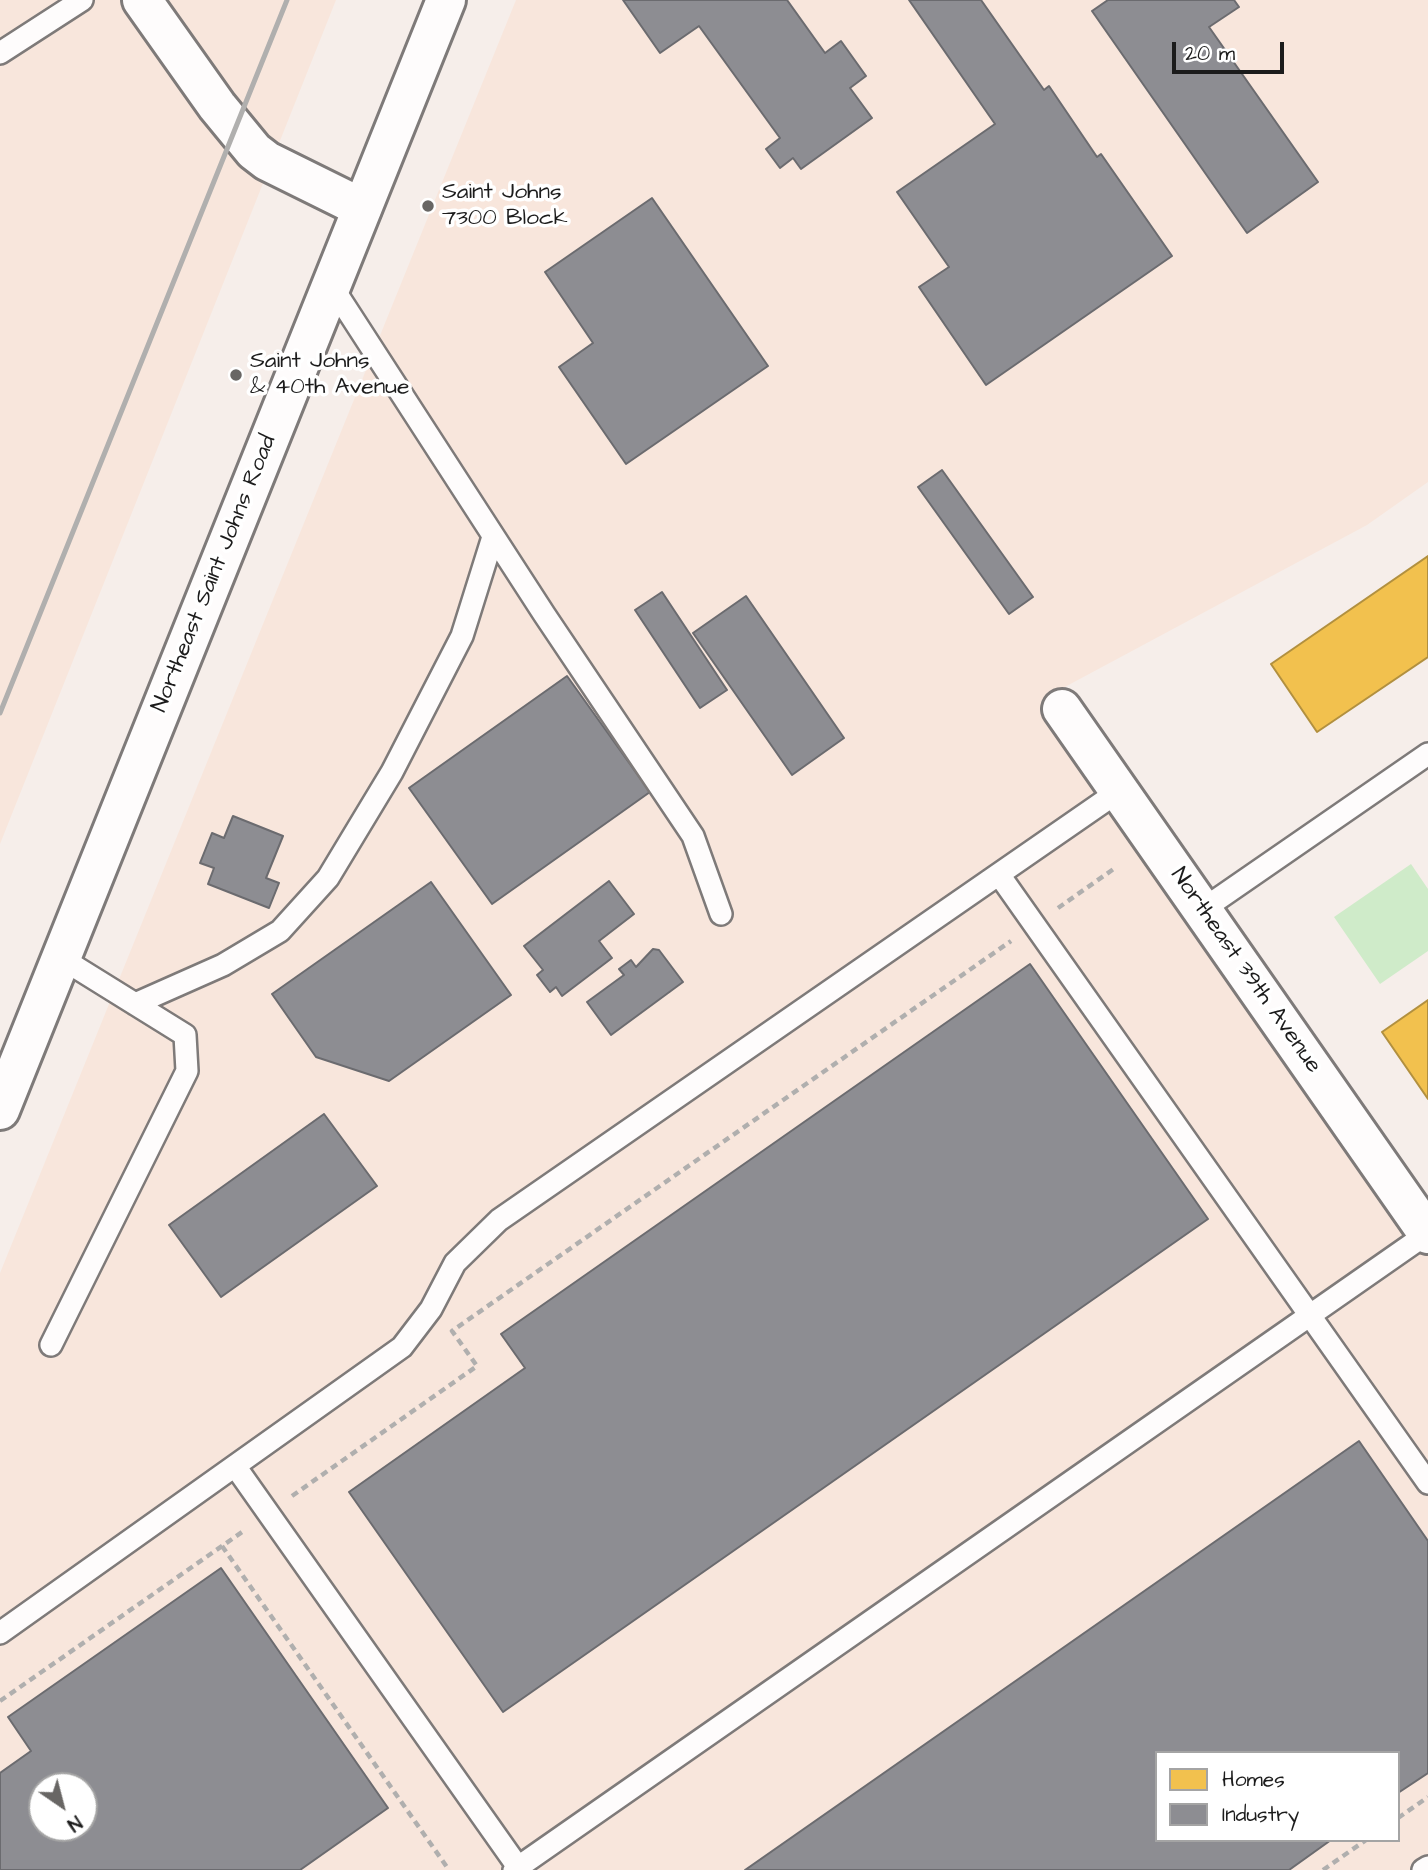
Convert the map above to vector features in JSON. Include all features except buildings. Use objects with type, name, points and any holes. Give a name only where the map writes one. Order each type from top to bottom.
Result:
[{"type":"main road","points":[[142,0],[217,106],[254,152],[362,208]]},
{"type":"main road","name":"Northeast Saint Johns Road","points":[[0,1110],[446,0]]},
{"type":"main road","name":"Northeast 39th Avenue","points":[[1062,709],[1428,1233]]},
{"type":"lane","points":[[0,53],[82,0]]},
{"type":"lane","points":[[331,285],[493,537],[694,836],[722,914]]},
{"type":"lane","points":[[135,1004],[223,965],[280,931],[328,878],[392,772],[462,636],[493,537]]},
{"type":"lane","points":[[1202,910],[1428,754]]},
{"type":"lane","points":[[0,1633],[402,1347],[431,1309],[455,1263],[499,1220],[1000,876],[1119,791]]},
{"type":"lane","points":[[1000,876],[1428,1483]]},
{"type":"lane","points":[[51,1345],[187,1071],[185,1035],[61,958]]},
{"type":"lane","points":[[235,1466],[516,1869],[1428,1233]]},
{"type":"lane","points":[[1423,1870],[1428,1867]]},
{"type":"path","points":[[0,1701],[477,1366],[452,1331],[1115,868]]},
{"type":"path","points":[[222,1546],[449,1870]]},
{"type":"path","points":[[1400,1817],[1428,1797]]},
{"type":"path","points":[[1323,1870],[1363,1842]]},
{"type":"shaded area","points":[[0,0],[336,0],[0,844]]},
{"type":"shaded area","points":[[516,0],[1428,0],[1428,482],[1367,525],[1048,696],[1428,1225],[1428,1870],[0,1870],[0,1273]]},
{"type":"green space","points":[[1411,864],[1428,889],[1428,951],[1380,984],[1334,917]]},
{"type":"railway","points":[[0,713],[287,0]]},
{"type":"place","name":"Saint Johns 7300 Block","points":[[428,206]]},
{"type":"place","name":"Saint Johns & 40th Avenue","points":[[236,375]]}]
